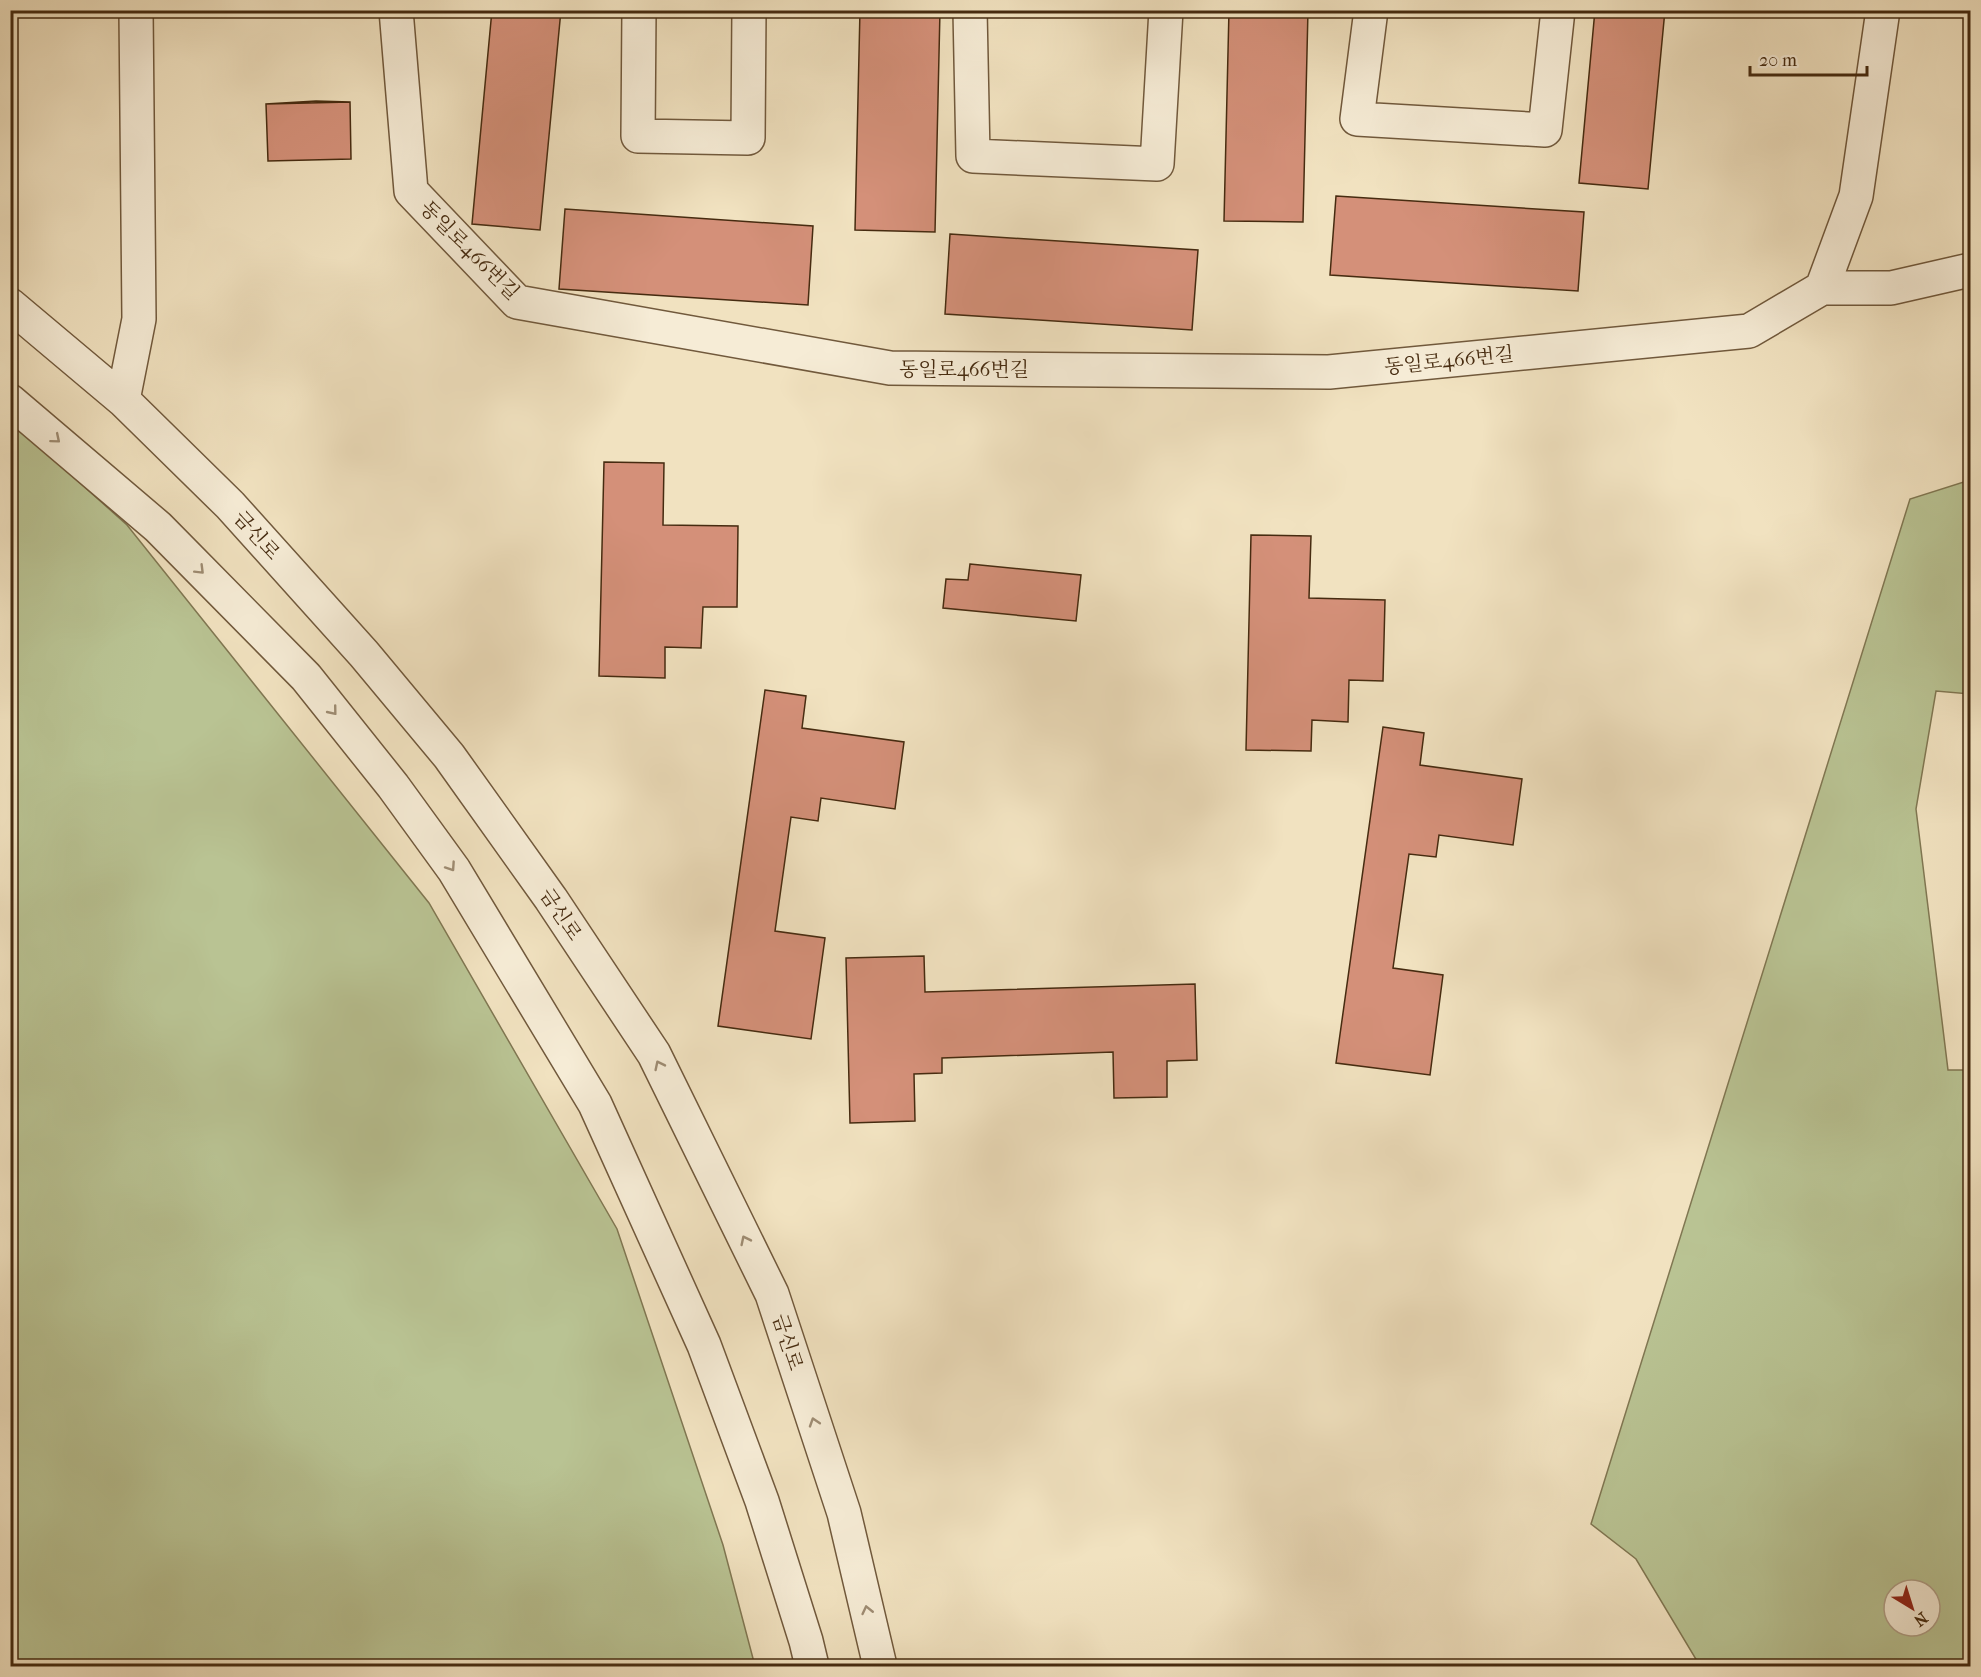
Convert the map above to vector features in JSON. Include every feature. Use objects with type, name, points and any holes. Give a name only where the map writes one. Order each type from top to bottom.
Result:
[{"type":"street","points":[[123,400],[139,319],[136,10]]},
{"type":"street","name":"동일로466번길","points":[[396,10],[411,190],[517,302],[890,368],[1329,372],[1749,331],[1822,288]]},
{"type":"street","points":[[639,10],[638,136],[748,138],[748,10]]},
{"type":"street","points":[[970,10],[973,156],[1157,164],[1166,10]]},
{"type":"street","points":[[1371,10],[1357,119],[1545,130],[1558,10]]},
{"type":"street","points":[[1883,10],[1856,196],[1822,288],[1891,288],[1971,270]]},
{"type":"street","name":"금신로","points":[[10,305],[123,400],[230,505],[364,654],[449,756],[551,898],[654,1054],[772,1294],[844,1513],[880,1666]]},
{"type":"street","points":[[10,401],[158,527],[306,677],[393,786],[454,870],[595,1104],[704,1345],[762,1501],[812,1666]]},
{"type":"green space","points":[[10,420],[127,525],[429,903],[617,1229],[723,1545],[755,1666],[11,1666]]},
{"type":"green space","points":[[1970,480],[1970,694],[1936,691],[1916,809],[1948,1070],[1970,1070],[1970,1661],[1963,1666],[1700,1666],[1636,1559],[1591,1524],[1910,499]]},
{"type":"building","points":[[492,10],[561,10],[540,230],[472,224]]},
{"type":"building","points":[[860,10],[940,10],[935,232],[855,230]]},
{"type":"building","points":[[1229,10],[1308,10],[1303,222],[1224,221]]},
{"type":"building","points":[[1595,10],[1665,10],[1648,189],[1579,183]]},
{"type":"building","points":[[316,101],[350,102],[351,159],[268,161],[266,104]]},
{"type":"building","points":[[350,102],[351,159],[268,161],[266,104]]},
{"type":"building","points":[[1336,196],[1584,212],[1578,291],[1330,275]]},
{"type":"building","points":[[565,209],[813,226],[808,305],[559,289]]},
{"type":"building","points":[[950,234],[1198,250],[1192,330],[945,314]]},
{"type":"building","points":[[604,462],[664,463],[663,525],[738,526],[737,607],[703,607],[701,648],[665,647],[665,678],[599,676]]},
{"type":"building","points":[[1251,535],[1311,536],[1309,598],[1385,600],[1383,681],[1349,680],[1348,722],[1312,720],[1311,751],[1246,750]]},
{"type":"building","points":[[970,564],[1081,575],[1076,621],[943,608],[946,579],[968,580]]},
{"type":"building","points":[[765,690],[806,696],[802,728],[904,742],[895,809],[821,798],[818,821],[791,817],[775,931],[825,938],[811,1039],[718,1026]]},
{"type":"building","points":[[1383,727],[1424,733],[1420,765],[1522,779],[1513,845],[1439,835],[1436,857],[1409,854],[1393,968],[1443,975],[1430,1075],[1336,1063]]},
{"type":"building","points":[[924,956],[925,992],[1195,984],[1197,1060],[1167,1061],[1167,1097],[1114,1098],[1113,1052],[942,1058],[942,1073],[914,1074],[915,1121],[850,1123],[846,958]]}]
